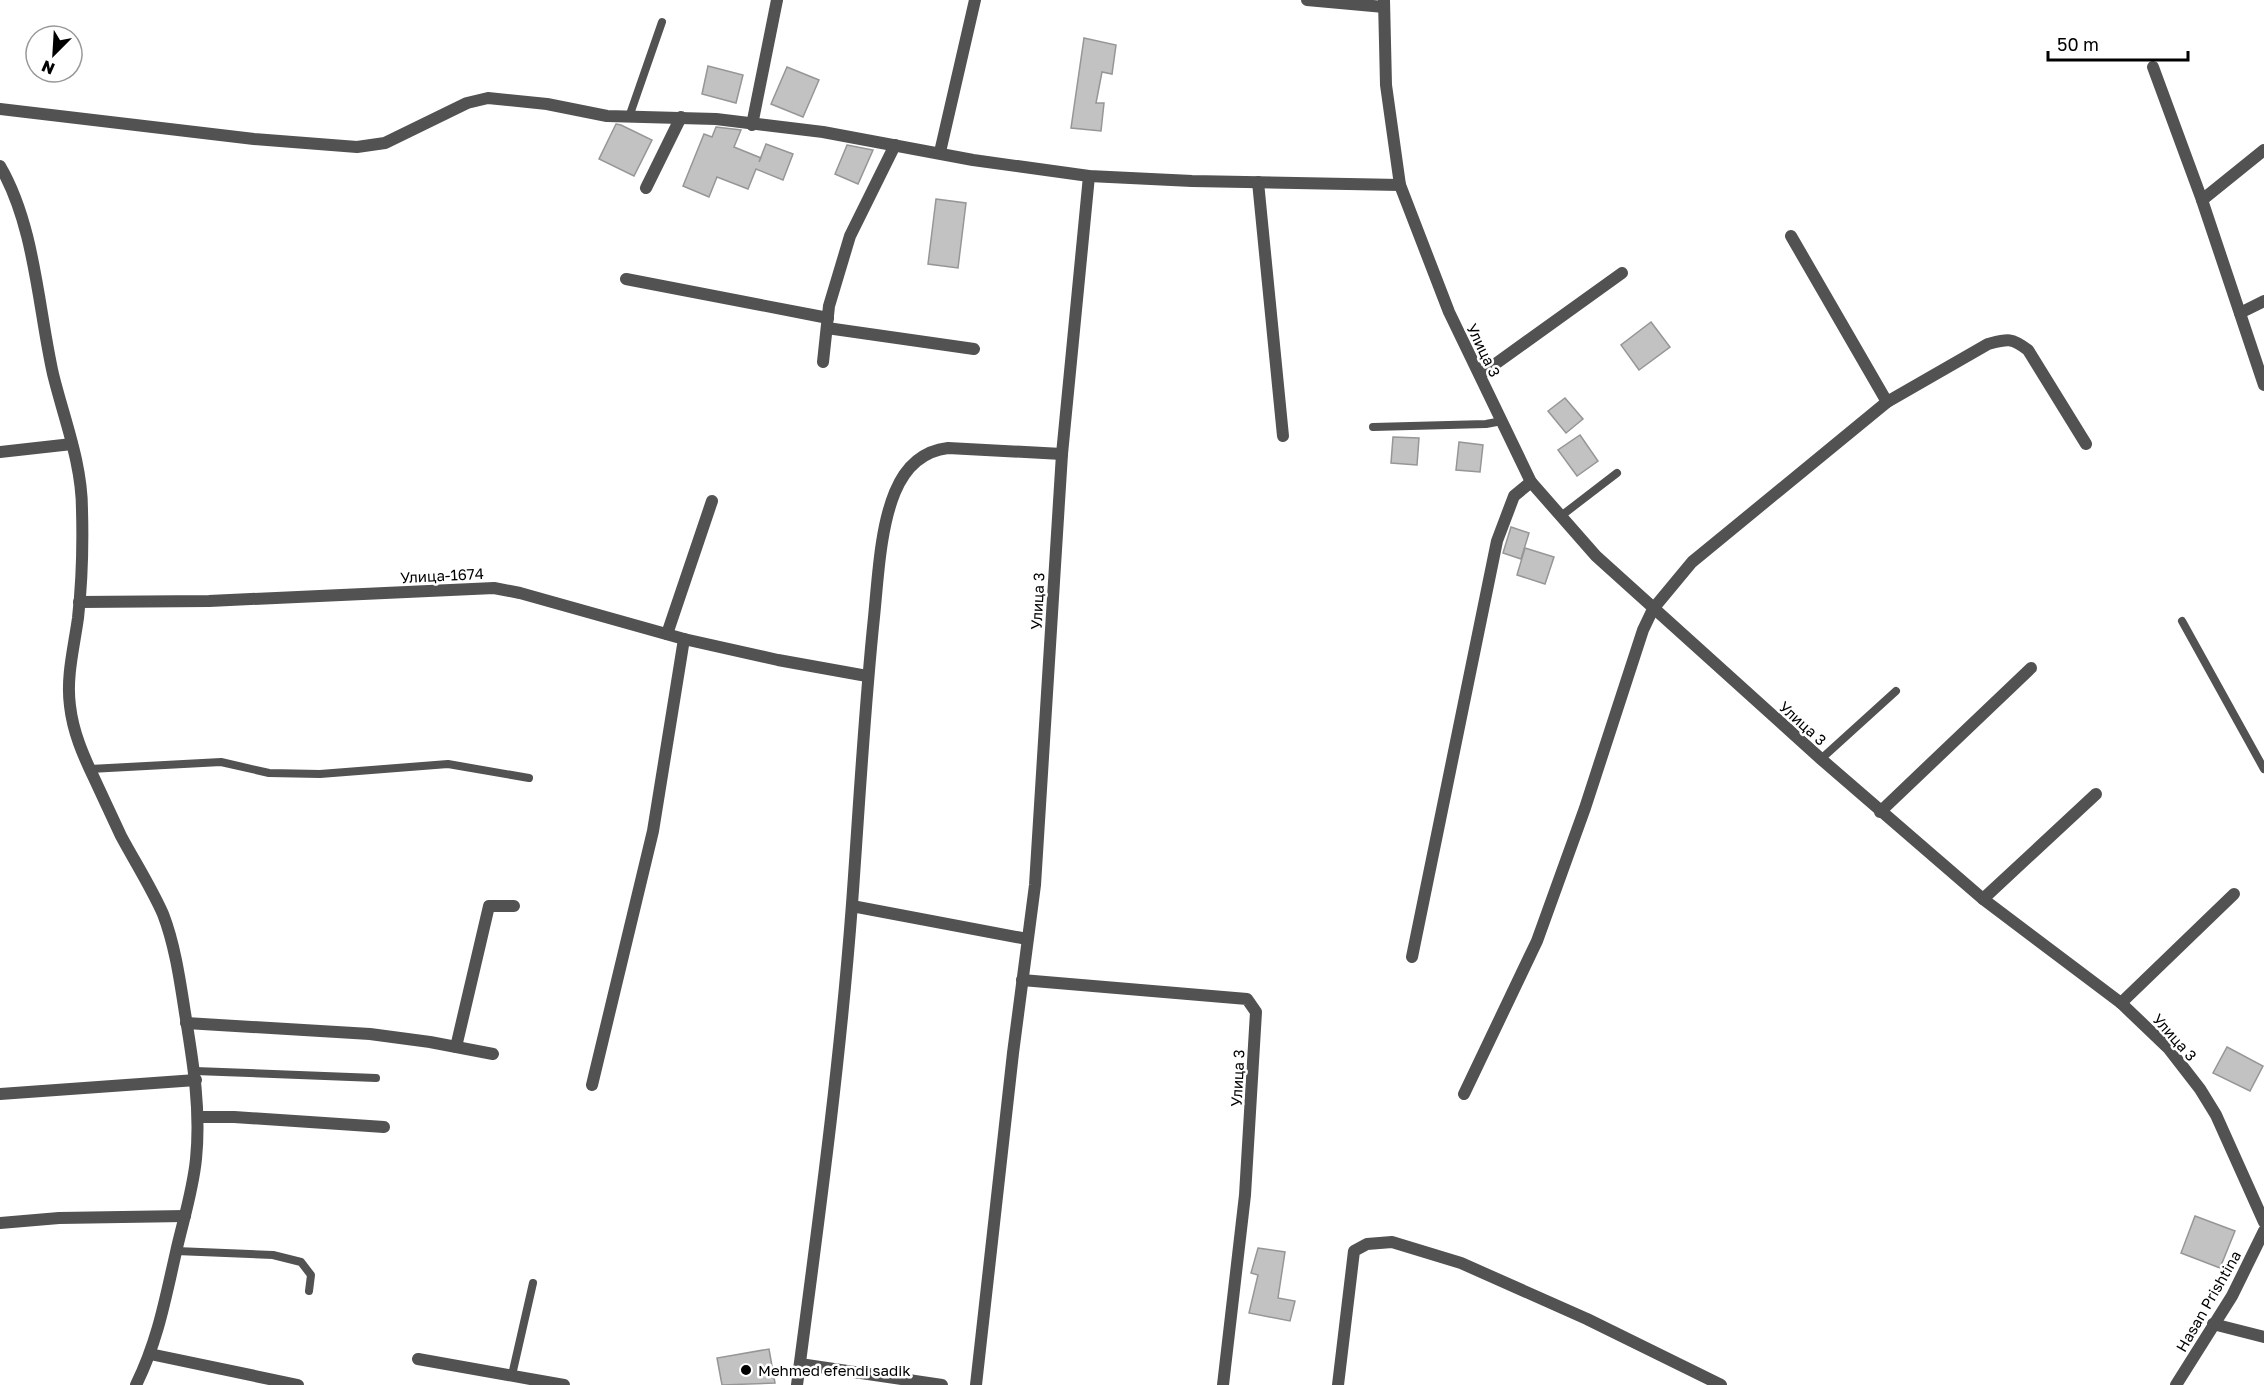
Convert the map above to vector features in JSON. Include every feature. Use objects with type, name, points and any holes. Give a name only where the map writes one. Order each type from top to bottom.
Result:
[{"type":"street","points":[[752,125],[777,0]]},
{"type":"street","points":[[940,152],[975,0]]},
{"type":"street","points":[[1307,0],[1384,4]]},
{"type":"street","name":"Улица 3","points":[[1384,4],[1386,85],[1400,185],[1449,312],[1532,482],[1596,556],[1880,812],[1983,899],[2121,1003],[2169,1049],[2200,1089],[2216,1115],[2264,1222]]},
{"type":"street","points":[[2153,67],[2202,200],[2264,385]]},
{"type":"street","points":[[0,109],[254,139],[357,147],[385,143],[467,104],[488,98],[538,103],[607,116],[716,119],[823,132],[940,152],[973,160],[1089,176],[1400,185]]},
{"type":"street","points":[[646,188],[681,117]]},
{"type":"street","points":[[823,362],[829,306],[850,236],[895,145]]},
{"type":"street","points":[[2202,200],[2264,150]]},
{"type":"street","points":[[0,166],[20,213],[32,256],[53,373],[80,476],[82,508],[79,602],[71,666],[70,705],[80,747],[121,835],[163,915],[171,941],[195,1076],[198,1117],[196,1160],[166,1303],[150,1354],[136,1385]]},
{"type":"street","name":"Улица 3","points":[[976,1385],[1035,885],[1062,454],[1089,176]]},
{"type":"street","points":[[1258,182],[1283,436]]},
{"type":"street","points":[[1791,236],[1887,402]]},
{"type":"street","points":[[1480,375],[1622,273]]},
{"type":"street","points":[[626,279],[827,323],[974,349]]},
{"type":"street","points":[[2240,314],[2264,301]]},
{"type":"street","points":[[1464,1094],[1536,940],[1585,808],[1643,630],[1653,609],[1692,562],[1887,402],[1988,344],[2004,339],[2015,340],[2028,350],[2086,444]]},
{"type":"street","points":[[0,452],[72,444]]},
{"type":"street","points":[[797,1385],[820,1213],[852,906],[867,676],[885,531],[895,492],[923,454],[936,449],[1062,454]]},
{"type":"street","points":[[1412,957],[1497,541],[1514,496],[1532,482]]},
{"type":"street","points":[[667,634],[712,501]]},
{"type":"street","name":"Улица-1674","points":[[79,602],[208,601],[494,588],[520,593],[684,639],[778,660],[867,676]]},
{"type":"street","points":[[592,1085],[653,831],[684,639]]},
{"type":"street","points":[[1880,812],[2031,668]]},
{"type":"street","points":[[1983,899],[2096,794]]},
{"type":"street","points":[[2121,1003],[2234,894]]},
{"type":"street","points":[[456,1047],[489,906],[514,906]]},
{"type":"street","points":[[852,906],[1027,939]]},
{"type":"street","name":"Улица 3","points":[[1022,980],[1247,999],[1256,1012],[1245,1195],[1223,1385]]},
{"type":"street","points":[[186,1023],[370,1034],[493,1054]]},
{"type":"street","points":[[0,1094],[195,1076]]},
{"type":"street","points":[[198,1117],[234,1117],[384,1127]]},
{"type":"street","points":[[0,1223],[59,1218],[185,1216]]},
{"type":"street","name":"Hasan Prishtina","points":[[2176,1385],[2232,1296],[2264,1231]]},
{"type":"street","points":[[1338,1385],[1354,1251],[1367,1244],[1392,1242],[1461,1263],[1587,1319],[1721,1385]]},
{"type":"street","points":[[2213,1324],[2264,1337]]},
{"type":"street","points":[[150,1354],[298,1385]]},
{"type":"street","points":[[418,1359],[564,1385]]},
{"type":"street","points":[[800,1364],[942,1385]]},
{"type":"lane","points":[[629,117],[662,22]]},
{"type":"lane","points":[[1373,427],[1486,424],[1502,421]]},
{"type":"lane","points":[[1561,516],[1617,473]]},
{"type":"lane","points":[[2182,621],[2264,769]]},
{"type":"lane","points":[[1821,759],[1896,691]]},
{"type":"lane","points":[[90,769],[221,762],[269,773],[320,774],[448,764],[529,778]]},
{"type":"lane","points":[[195,1076],[376,1078]]},
{"type":"lane","points":[[176,1251],[273,1255],[301,1262],[311,1275],[309,1291]]},
{"type":"lane","points":[[512,1375],[533,1283]]},
{"type":"building","points":[[1084,38],[1116,45],[1112,74],[1102,72],[1096,103],[1104,103],[1101,131],[1071,128]]},
{"type":"building","points":[[708,66],[743,75],[736,103],[702,94]]},
{"type":"building","points":[[787,67],[819,80],[803,117],[771,104]]},
{"type":"building","points":[[616,124],[652,140],[634,176],[599,159]]},
{"type":"building","points":[[716,127],[741,130],[734,147],[761,158],[766,144],[793,154],[783,180],[756,169],[748,189],[717,177],[709,197],[683,186],[704,134],[712,137]]},
{"type":"building","points":[[847,145],[873,150],[858,184],[835,174]]},
{"type":"building","points":[[936,199],[966,203],[958,268],[928,264]]},
{"type":"building","points":[[1651,322],[1670,347],[1639,370],[1621,345]]},
{"type":"building","points":[[1565,398],[1583,419],[1566,433],[1548,411]]},
{"type":"building","points":[[1580,435],[1598,461],[1577,476],[1558,450]]},
{"type":"building","points":[[1393,437],[1419,438],[1417,465],[1391,463]]},
{"type":"building","points":[[1459,442],[1483,445],[1480,472],[1456,470]]},
{"type":"building","points":[[1511,527],[1529,533],[1521,559],[1503,553]]},
{"type":"building","points":[[1525,548],[1554,557],[1545,584],[1517,575]]},
{"type":"building","points":[[2227,1047],[2263,1066],[2250,1091],[2213,1073]]},
{"type":"building","points":[[2195,1216],[2235,1231],[2220,1268],[2181,1253]]},
{"type":"building","points":[[1258,1248],[1285,1252],[1278,1298],[1295,1301],[1290,1321],[1249,1313],[1258,1275],[1251,1273]]},
{"type":"building","name":"Mehmed efendi sadik","points":[[769,1349],[775,1383],[722,1385],[717,1358]]},
{"type":"place","name":"Mehmed efendi sadik","points":[[746,1370]]}]
